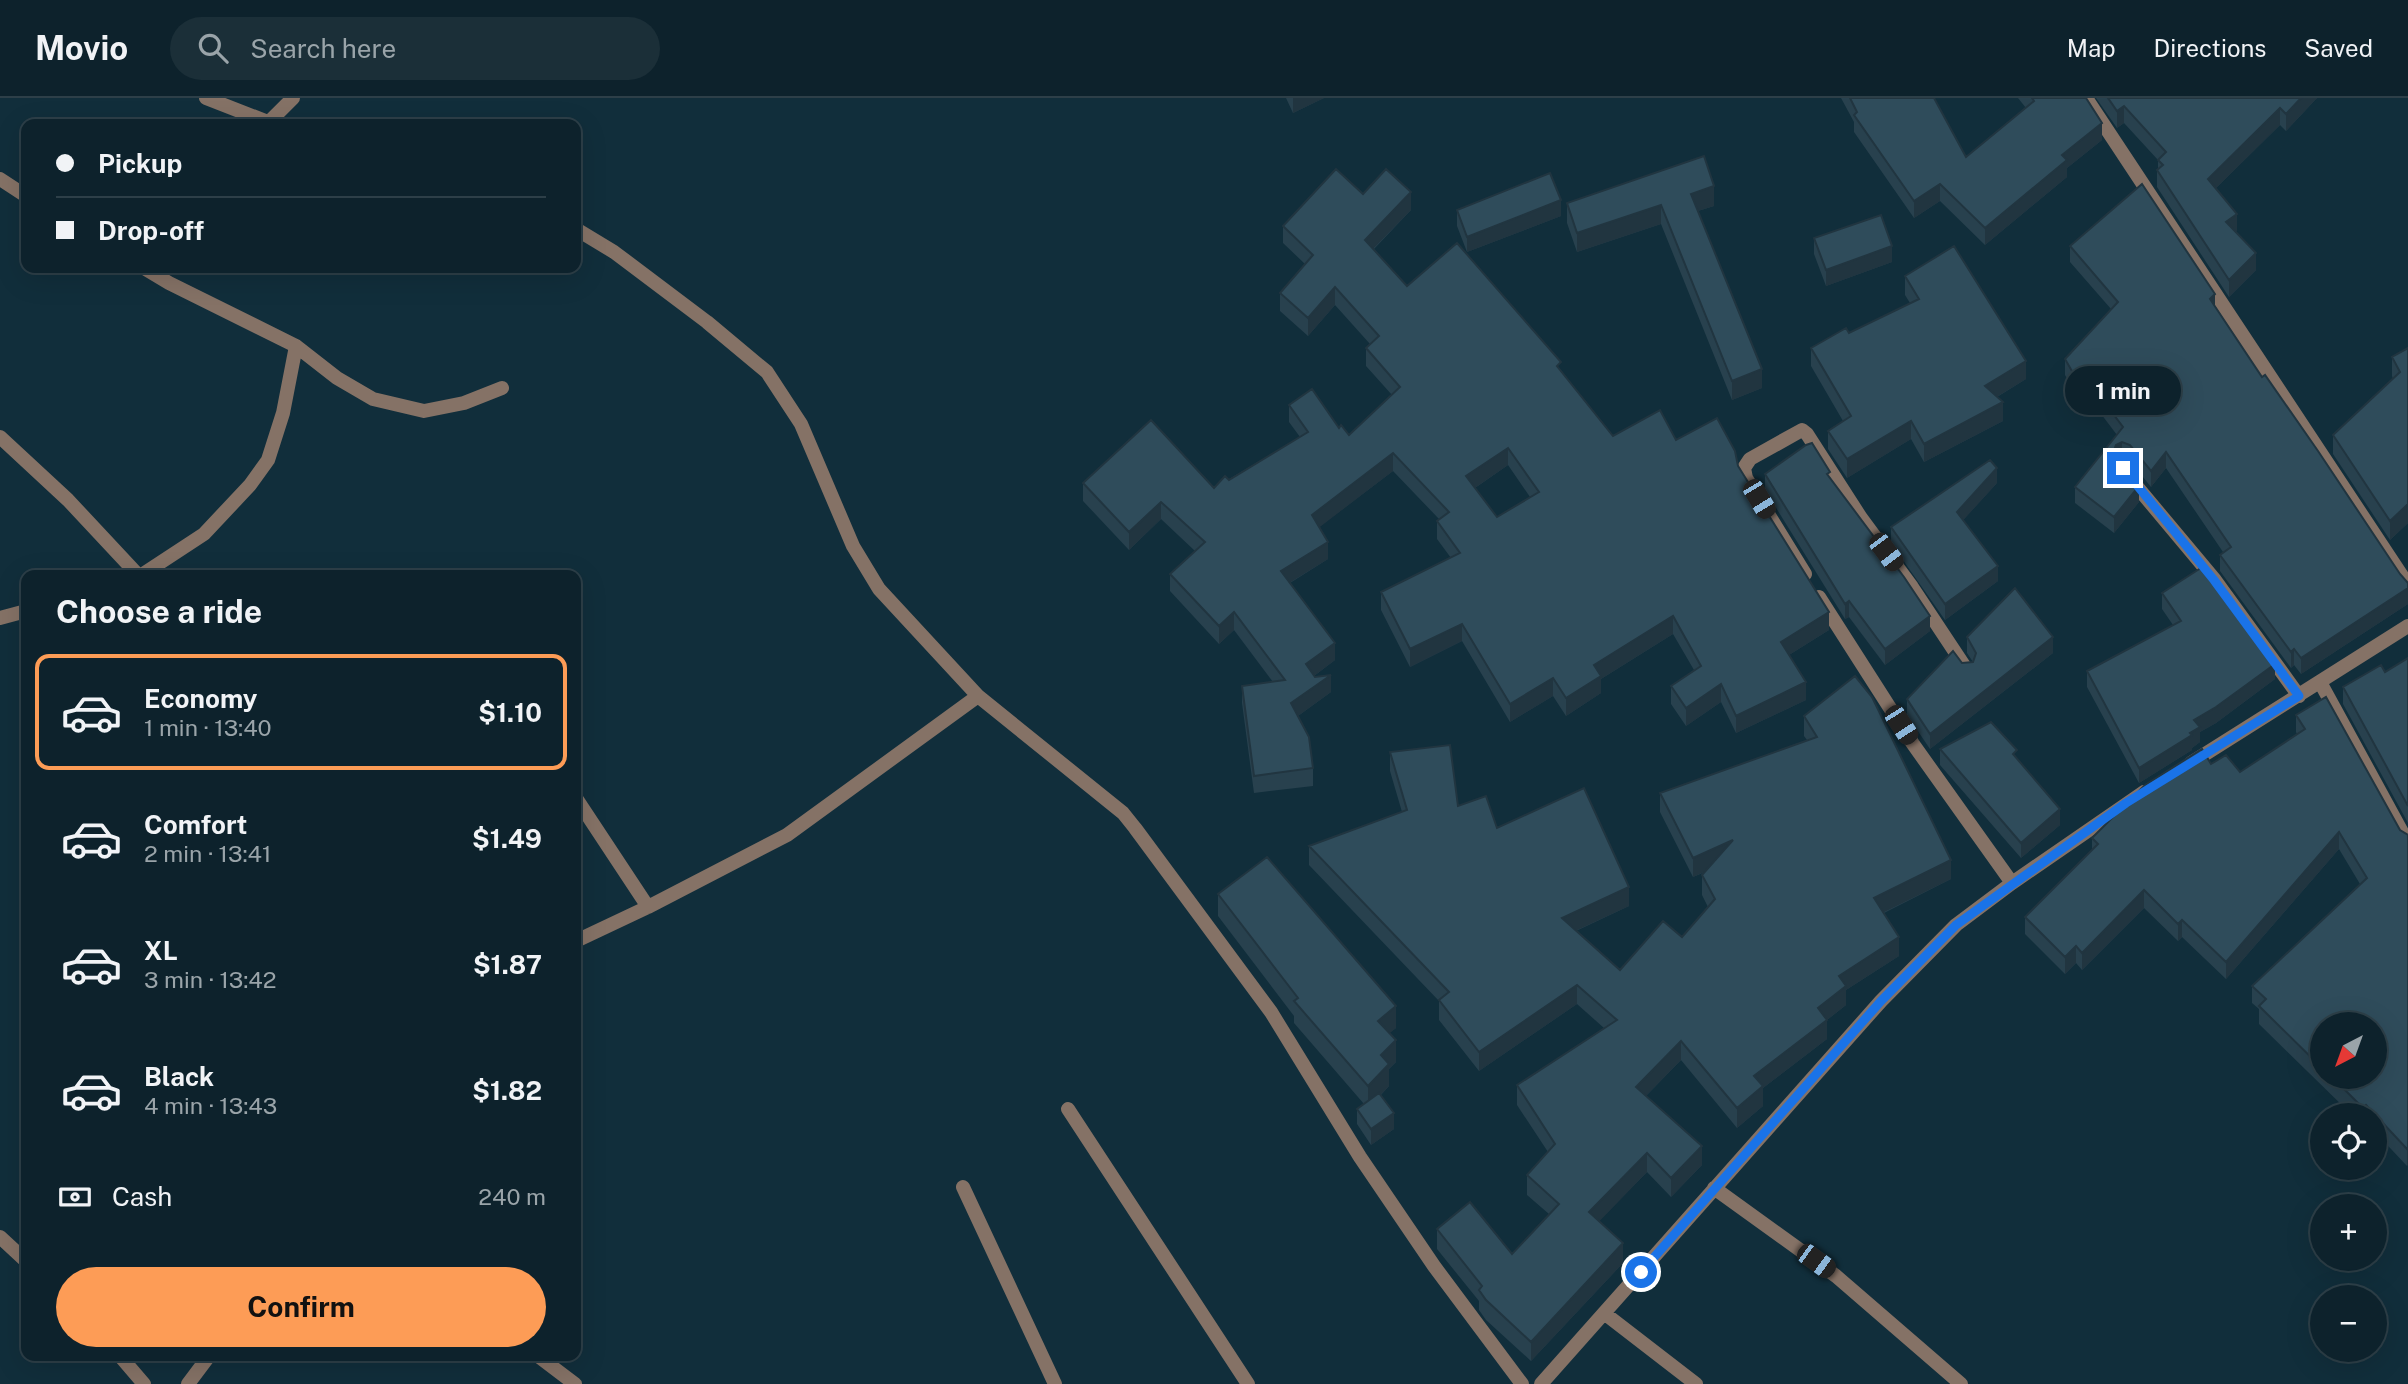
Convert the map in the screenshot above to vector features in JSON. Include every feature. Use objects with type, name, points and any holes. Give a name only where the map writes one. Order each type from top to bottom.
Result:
[{"type":"street","points":[[206,98],[258,119]]},
{"type":"street","points":[[275,119],[293,98]]},
{"type":"street","points":[[2086,98],[2408,585]]},
{"type":"street","points":[[0,179],[21,193]]},
{"type":"street","points":[[581,232],[614,252],[707,322],[767,372],[802,424],[853,546],[879,589],[978,696],[1123,813],[1271,1012],[1360,1157],[1434,1266],[1521,1384]]},
{"type":"street","points":[[152,273],[296,346],[337,378],[373,399],[424,411],[464,403],[502,388]]},
{"type":"street","points":[[149,570],[204,534],[250,485],[268,460],[284,413],[296,346]]},
{"type":"street","points":[[1967,670],[1912,587],[1861,518],[1807,434],[1802,430],[1794,433],[1750,459],[1744,468],[1746,478],[1850,647],[1921,756],[2012,883]]},
{"type":"street","points":[[0,437],[68,500],[134,570]]},
{"type":"street","points":[[2123,468],[2214,580],[2299,696]]},
{"type":"street","points":[[0,618],[21,612]]},
{"type":"street","points":[[2184,767],[2408,626]]},
{"type":"street","points":[[2320,682],[2408,843]]},
{"type":"street","points":[[581,939],[787,835],[978,696]]},
{"type":"street","points":[[1541,1384],[1881,1001],[1956,925],[2126,803],[2161,782]]},
{"type":"street","points":[[581,806],[648,907]]},
{"type":"street","points":[[1068,1109],[1248,1384]]},
{"type":"street","points":[[963,1187],[1055,1384]]},
{"type":"street","points":[[1714,1188],[1836,1276],[1961,1384]]},
{"type":"street","points":[[0,1237],[21,1256]]},
{"type":"street","points":[[1604,1313],[1696,1384]]},
{"type":"street","points":[[124,1361],[144,1384]]},
{"type":"street","points":[[188,1384],[205,1361]]},
{"type":"street","points":[[545,1361],[576,1384]]},
{"type":"building","points":[[1850,98],[1934,98],[1966,157],[2034,101],[2032,98],[2086,98],[2102,123],[2062,155],[2067,160],[1985,228],[1940,184],[1914,201],[1854,115],[1857,112]]},
{"type":"building","points":[[2108,98],[2301,98],[2286,114],[2280,108],[2208,179],[2237,214],[2226,222],[2256,253],[2229,280],[2157,170],[2163,165],[2158,160],[2166,152],[2124,106],[2117,111]]},
{"type":"building","points":[[1704,156],[1714,186],[1691,194],[1762,369],[1732,381],[1661,205],[1577,233],[1567,203]]},
{"type":"building","points":[[1336,169],[1363,194],[1386,169],[1411,192],[1365,240],[1407,286],[1457,243],[1561,362],[1557,366],[1613,436],[1660,410],[1676,440],[1717,418],[1735,451],[1738,466],[1829,612],[1781,642],[1806,682],[1736,716],[1721,684],[1686,708],[1671,686],[1701,666],[1673,616],[1594,665],[1601,676],[1566,698],[1553,678],[1510,704],[1462,624],[1410,649],[1381,592],[1460,553],[1437,521],[1449,512],[1393,453],[1312,515],[1328,542],[1281,571],[1335,643],[1306,664],[1315,677],[1331,675],[1291,703],[1309,737],[1313,768],[1254,776],[1242,686],[1285,680],[1234,612],[1219,626],[1170,574],[1205,542],[1161,502],[1129,532],[1083,483],[1151,420],[1214,488],[1225,476],[1229,480],[1308,432],[1289,405],[1312,389],[1339,428],[1341,425],[1349,435],[1400,387],[1366,348],[1379,336],[1335,287],[1308,318],[1280,293],[1313,255],[1283,226]],"holes":[[[1508,448],[1539,492],[1497,517],[1466,476]]]},
{"type":"building","points":[[1550,173],[1561,200],[1467,237],[1457,210]]},
{"type":"building","points":[[2142,184],[2215,294],[2210,299],[2262,377],[2265,375],[2408,583],[2408,588],[2301,658],[2294,649],[2291,652],[2220,555],[2231,547],[2166,452],[2151,471],[2130,445],[2122,442],[2116,445],[2113,453],[2115,457],[2139,486],[2114,517],[2075,487],[2123,427],[2092,386],[2085,394],[2065,359],[2118,302],[2070,246]]},
{"type":"building","points":[[1881,215],[1892,246],[1826,270],[1814,238]]},
{"type":"building","points":[[1954,246],[2026,361],[1985,386],[2003,402],[1924,444],[1911,421],[1847,459],[1828,431],[1851,416],[1811,348],[1846,328],[1849,333],[1919,299],[1905,276]]},
{"type":"building","points":[[2408,348],[2408,504],[2390,521],[2333,435],[2400,372],[2392,357]]},
{"type":"building","points":[[1812,443],[1830,472],[1827,474],[1930,616],[1885,649],[1849,601],[1845,604],[1765,474]]},
{"type":"building","points":[[1990,460],[1997,468],[1957,512],[1998,566],[1945,604],[1891,527]]},
{"type":"building","points":[[2204,566],[2275,664],[2194,720],[2200,727],[2190,733],[2192,735],[2139,768],[2087,671],[2181,621],[2162,593]]},
{"type":"building","points":[[2015,588],[2053,637],[1930,734],[1907,699],[1953,651],[1962,663],[1973,662],[1976,653],[1967,637]]},
{"type":"building","points":[[2408,658],[2408,806],[2343,687],[2381,665],[2385,672]]},
{"type":"building","points":[[1855,676],[1872,697],[1951,860],[1874,898],[1899,937],[1839,976],[1846,986],[1818,1008],[1827,1020],[1754,1076],[1763,1086],[1737,1108],[1681,1041],[1636,1087],[1702,1146],[1671,1178],[1647,1153],[1589,1212],[1623,1243],[1531,1342],[1486,1300],[1479,1290],[1482,1286],[1437,1229],[1470,1202],[1512,1254],[1559,1204],[1527,1175],[1555,1144],[1517,1085],[1617,1020],[1577,985],[1479,1052],[1439,1000],[1449,992],[1309,846],[1407,810],[1390,752],[1450,745],[1458,806],[1486,796],[1497,828],[1584,788],[1629,887],[1562,918],[1620,970],[1663,921],[1682,937],[1715,899],[1702,875],[1733,840],[1693,858],[1660,793],[1817,737],[1804,716]]},
{"type":"building","points":[[2326,697],[2400,830],[2408,835],[2407,1149],[2387,1128],[2387,1103],[2358,1103],[2344,1089],[2387,1089],[2387,1012],[2310,1012],[2310,1056],[2259,1006],[2266,999],[2252,986],[2367,878],[2339,832],[2226,962],[2182,920],[2178,924],[2144,890],[2082,953],[2076,946],[2065,957],[2025,917],[2098,844],[2092,838],[2145,785],[2202,749],[2211,764],[2226,755],[2240,772],[2305,729],[2296,715]]},
{"type":"building","points":[[1991,722],[2017,750],[2013,754],[2060,809],[2021,843],[1940,749]]},
{"type":"building","points":[[1267,857],[1396,1006],[1378,1021],[1396,1040],[1381,1055],[1389,1064],[1368,1086],[1294,1001],[1298,998],[1218,894]]},
{"type":"building","points":[[1379,1093],[1394,1113],[1371,1129],[1357,1109]]},
{"type":"route","points":[[1641,1272],[1881,1001],[1956,925],[2126,803],[2299,696],[2214,580],[2123,468]]}]
